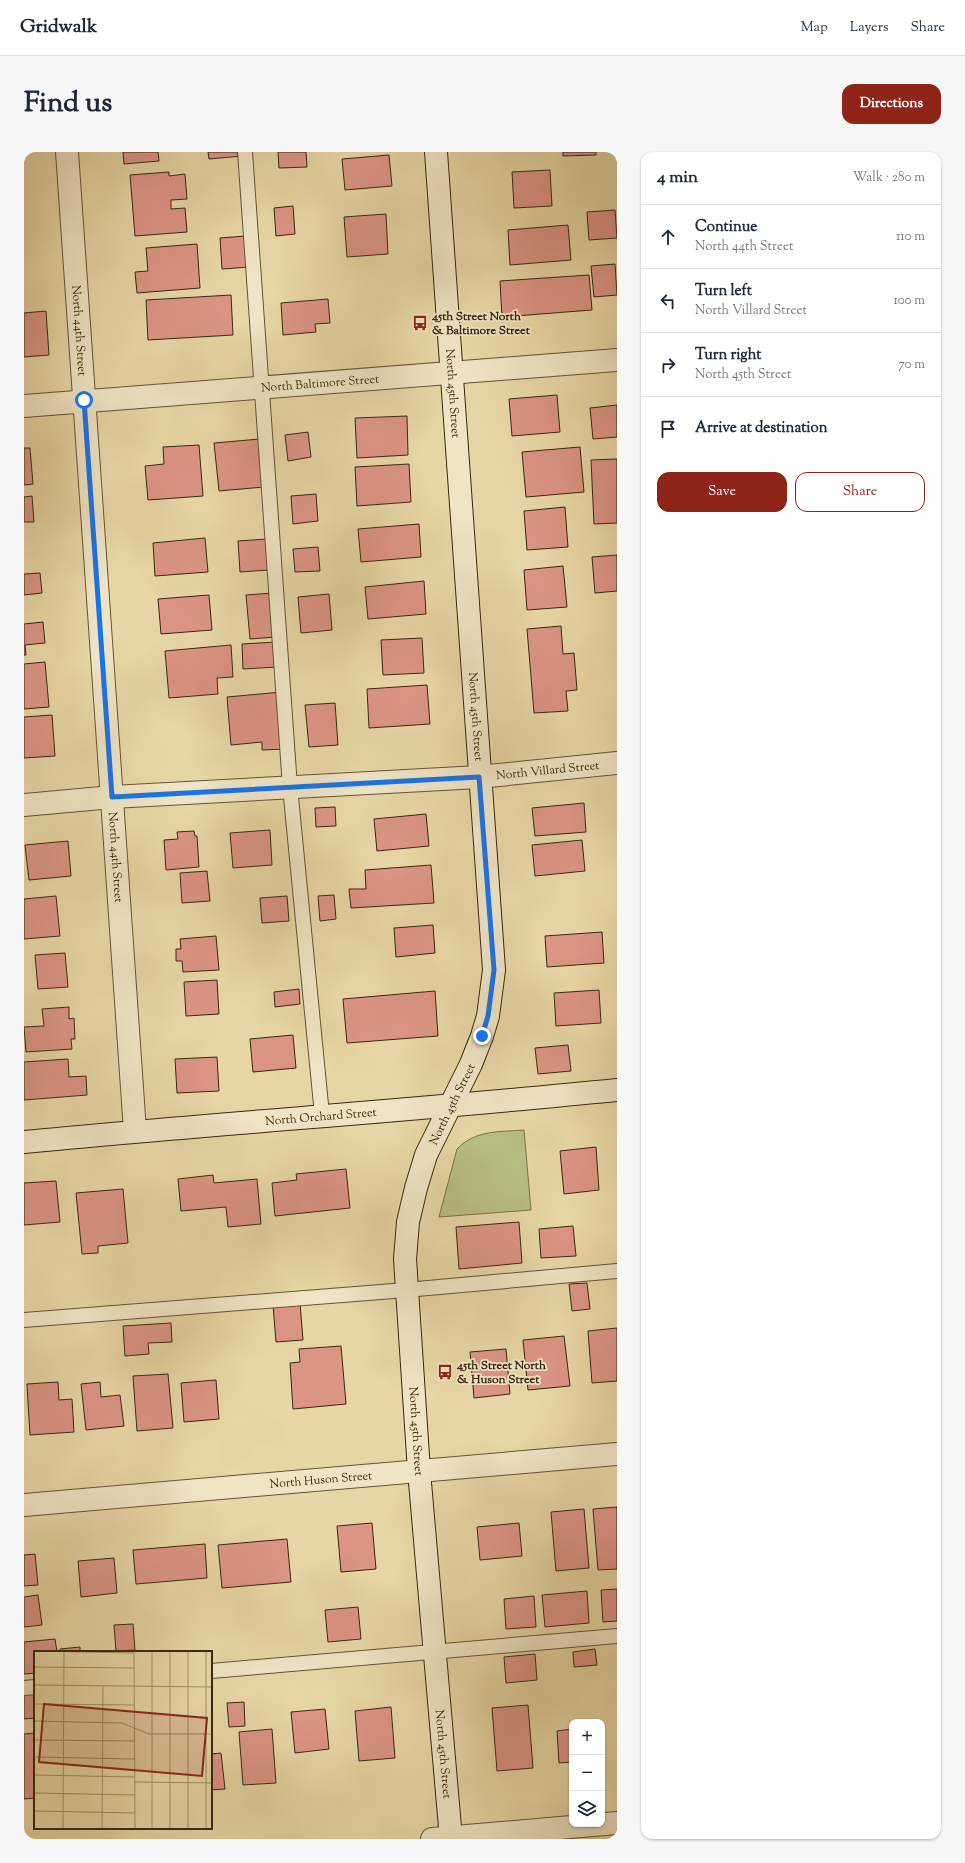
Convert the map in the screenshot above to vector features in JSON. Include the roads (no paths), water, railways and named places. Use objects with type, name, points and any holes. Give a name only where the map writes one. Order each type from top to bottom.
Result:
[{"type":"street","name":"North 44th Street","points":[[67,152],[135,1131]]},
{"type":"street","name":"North 45th Street","points":[[436,152],[479,777],[494,970],[492,992],[482,1036],[451,1107],[426,1155],[408,1222],[405,1259],[419,1471],[435,1652],[445,1838]]},
{"type":"street","name":"North Baltimore Street","points":[[24,406],[84,400],[617,360]]},
{"type":"street","name":"North Villard Street","points":[[24,805],[112,797],[479,777],[617,763]]},
{"type":"street","name":"North Orchard Street","points":[[24,1142],[322,1115],[451,1107],[617,1090]]},
{"type":"street","name":"North Huson Street","points":[[24,1505],[617,1454]]},
{"type":"street","points":[[445,1838],[617,1823]]},
{"type":"lane","points":[[245,152],[290,787],[322,1115]]},
{"type":"lane","points":[[24,1320],[406,1290],[617,1271]]},
{"type":"lane","points":[[212,1671],[617,1636]]},
{"type":"lane","points":[[24,1688],[34,1687]]},
{"type":"place","name":"45th Street North & Baltimore Street","points":[[420,323]]},
{"type":"place","name":"45th Street North & Huson Street","points":[[445,1372]]}]
